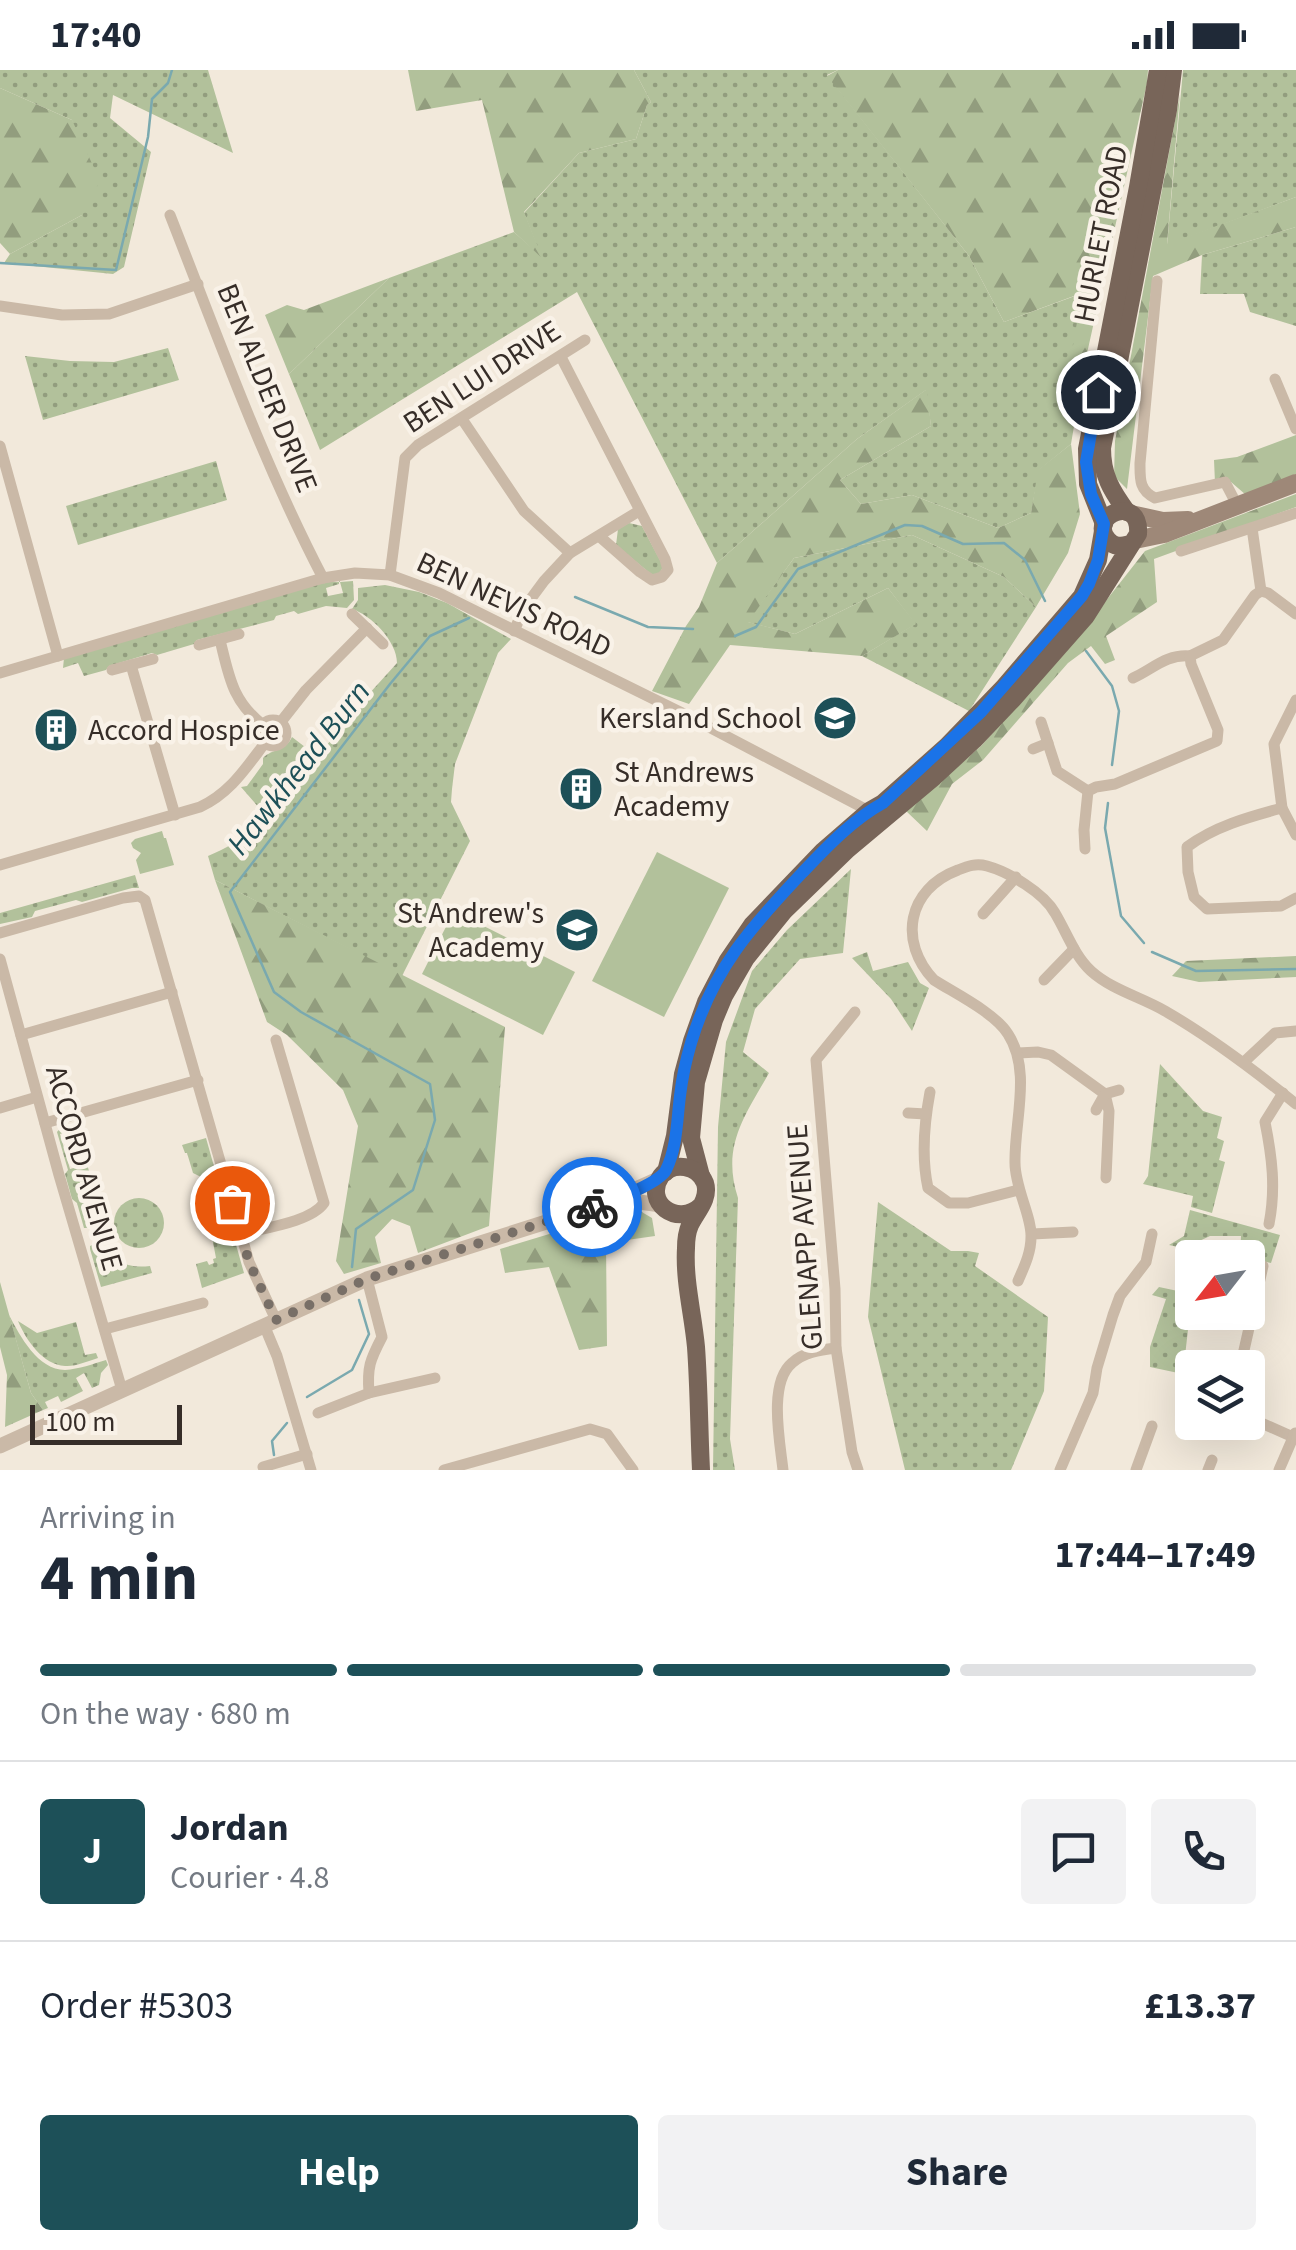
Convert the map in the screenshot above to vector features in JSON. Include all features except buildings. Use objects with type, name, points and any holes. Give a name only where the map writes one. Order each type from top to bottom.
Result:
[{"type":"main road","name":"HURLET ROAD","points":[[1103,527],[1088,484],[1087,449],[1158,70]]},
{"type":"main road","name":"HURLET ROAD","points":[[1129,513],[1108,483],[1102,448],[1173,70]]},
{"type":"main road","points":[[1103,527],[1108,541],[1125,546],[1296,483]]},
{"type":"main road","points":[[700,1470],[696,1346],[686,1243],[706,1190],[691,1138],[696,1082],[724,996],[746,958],[784,911],[848,849],[974,740],[1086,616],[1138,534],[1138,523],[1129,513]]},
{"type":"main road","points":[[688,1288],[656,1193],[676,1136],[683,1074],[692,1041],[706,1002],[728,960],[752,925],[823,851],[883,803],[981,712],[1082,596],[1098,560],[1103,527],[1110,515],[1129,513],[1163,521],[1203,518]]},
{"type":"main road","points":[[663,1174],[672,1168],[688,1167],[700,1176]]},
{"type":"main road","points":[[664,1208],[678,1216],[701,1206]]},
{"type":"street","name":"BEN ALDER DRIVE","points":[[170,215],[292,519],[323,578]]},
{"type":"street","points":[[1157,281],[1140,484],[1156,498],[1225,482],[1237,505]]},
{"type":"street","points":[[0,306],[62,314],[109,314],[198,284]]},
{"type":"street","name":"BEN LUI DRIVE","points":[[390,575],[405,458],[418,445],[585,340]]},
{"type":"street","points":[[560,357],[668,570],[652,580],[599,536]]},
{"type":"street","points":[[1276,380],[1296,429]]},
{"type":"street","points":[[462,419],[524,511],[570,553]]},
{"type":"street","points":[[0,446],[58,656]]},
{"type":"street","points":[[514,632],[524,608],[570,553],[640,510]]},
{"type":"street","points":[[1182,551],[1296,513]]},
{"type":"street","points":[[1252,528],[1261,591]]},
{"type":"street","name":"BEN NEVIS ROAD","points":[[0,673],[323,578],[355,573],[390,575],[438,592],[869,811]]},
{"type":"street","points":[[1132,678],[1145,665],[1178,655],[1190,656],[1223,640],[1261,591],[1296,614]]},
{"type":"street","points":[[352,614],[383,644]]},
{"type":"street","points":[[280,723],[306,690],[367,628]]},
{"type":"street","points":[[199,646],[239,634]]},
{"type":"street","points":[[220,640],[231,687],[249,714],[263,725]]},
{"type":"street","points":[[1085,849],[1088,791],[1115,784],[1217,741],[1218,730],[1190,656]]},
{"type":"street","points":[[112,670],[154,659]]},
{"type":"street","points":[[131,665],[174,815]]},
{"type":"street","points":[[1296,700],[1274,744],[1282,808],[1296,834]]},
{"type":"street","points":[[271,720],[280,723],[286,732],[283,741],[274,746],[264,743],[260,734],[263,725],[271,720]]},
{"type":"street","points":[[1041,722],[1057,771],[1088,791]]},
{"type":"street","points":[[0,865],[215,800],[232,786],[264,743]]},
{"type":"street","points":[[1033,749],[1048,743]]},
{"type":"street","points":[[1282,808],[1243,818],[1202,836],[1187,847],[1188,872],[1194,897],[1207,910],[1281,906],[1296,898]]},
{"type":"street","points":[[1018,1281],[1032,1234],[1018,1190],[1015,1164],[1018,1053],[1007,1031],[994,1019],[928,974],[916,956],[911,934],[916,909],[928,888],[946,874],[972,864],[1016,877],[1053,908],[1090,970],[1110,985],[1164,1010],[1244,1062],[1296,1104]]},
{"type":"street","points":[[983,914],[1016,877]]},
{"type":"street","points":[[0,933],[123,898],[138,896],[145,900],[311,1470]]},
{"type":"street","points":[[1044,980],[1074,949]]},
{"type":"street","name":"ACCORD AVENUE","points":[[1,968],[122,1390]]},
{"type":"street","points":[[21,1035],[172,992]]},
{"type":"street","name":"GLENAPP AVENUE","points":[[855,1012],[816,1060],[835,1288],[836,1348],[858,1470]]},
{"type":"street","points":[[1244,1062],[1275,1033],[1296,1031]]},
{"type":"street","points":[[241,1234],[307,1216],[320,1210],[324,1203],[276,1040]]},
{"type":"street","points":[[1018,1053],[1051,1055],[1105,1094],[1109,1110],[1106,1178]]},
{"type":"street","points":[[46,1123],[198,1080]]},
{"type":"street","points":[[1096,1110],[1105,1094],[1119,1090]]},
{"type":"street","points":[[930,1092],[924,1160],[928,1188],[950,1203],[968,1203],[1018,1190]]},
{"type":"street","points":[[1269,1224],[1274,1199],[1273,1165],[1265,1122],[1283,1093]]},
{"type":"street","points":[[0,1108],[37,1097]]},
{"type":"street","points":[[908,1112],[926,1114]]},
{"type":"street","points":[[8,1442],[367,1279],[600,1205],[663,1174]]},
{"type":"street","points":[[600,1205],[632,1201],[664,1208]]},
{"type":"street","points":[[1032,1234],[1073,1232]]},
{"type":"street","points":[[1060,1470],[1093,1393],[1114,1311],[1120,1296],[1146,1262],[1152,1234]]},
{"type":"street","points":[[367,1279],[382,1337],[367,1370],[369,1394]]},
{"type":"street","points":[[104,1330],[203,1303]]},
{"type":"street","points":[[783,1470],[778,1391],[785,1370],[794,1360],[836,1348]]},
{"type":"street","points":[[318,1412],[369,1394],[435,1378]]},
{"type":"street","points":[[1265,1423],[1295,1434],[1279,1470]]},
{"type":"street","points":[[1136,1470],[1152,1426]]},
{"type":"street","points":[[444,1470],[590,1429],[607,1434],[633,1470]]},
{"type":"street","points":[[263,1467],[307,1454]]},
{"type":"green space","points":[[0,70],[208,70],[233,153],[113,95],[110,118],[151,152],[124,267],[113,274],[4,263],[10,254],[82,215],[72,120],[0,88]]},
{"type":"green space","points":[[408,70],[634,70],[651,102],[636,139],[579,153],[524,212],[543,259],[514,232],[482,100],[416,111]]},
{"type":"green space","points":[[634,70],[838,70],[827,75],[969,256],[1004,322],[1083,293],[1071,362],[1084,367],[1071,444],[1039,470],[1031,513],[998,528],[912,495],[861,504],[840,480],[931,426],[926,390],[857,439],[717,563],[577,292],[320,450],[289,374],[389,278],[514,232],[541,256],[524,213],[579,153],[636,139],[651,102]]},
{"type":"green space","points":[[838,70],[1148,70],[1084,367],[1070,363],[1082,293],[1004,322],[969,256],[827,76]]},
{"type":"green space","points":[[1183,70],[1296,70],[1296,197],[1167,245]]},
{"type":"green space","points":[[0,88],[72,120],[100,181],[82,215],[10,254],[0,243]]},
{"type":"green space","points":[[1180,94],[1167,244],[1296,197],[1296,227],[1202,255],[1153,276],[1127,489],[1114,476],[1115,441]]},
{"type":"green space","points":[[1296,227],[1296,326],[1250,312],[1244,294],[1200,294],[1202,255]]},
{"type":"green space","points":[[389,278],[289,374],[265,315],[287,305],[304,310]]},
{"type":"green space","points":[[168,348],[179,380],[43,420],[25,356],[114,362]]},
{"type":"green space","points":[[927,389],[931,426],[840,480],[861,504],[912,495],[998,528],[1031,513],[1038,470],[1071,444],[1080,514],[1068,553],[1036,607],[1004,577],[912,535],[794,558],[748,622],[795,634],[888,588],[916,624],[862,656],[730,645],[689,704],[652,691],[699,607],[717,563],[857,439]]},
{"type":"green space","points":[[1296,435],[1296,474],[1246,495],[1231,482],[1215,483],[1214,460],[1237,457]]},
{"type":"green space","points":[[216,461],[227,500],[78,545],[66,506]]},
{"type":"green space","points":[[1296,494],[1296,507],[1154,559],[1157,602],[1106,636],[1115,660],[1105,664],[1091,646],[1068,663],[983,760],[952,784],[927,831],[906,811],[981,746],[1068,649],[1145,551]]},
{"type":"green space","points":[[629,523],[642,526],[663,566],[660,574],[652,575],[616,545],[618,529]]},
{"type":"green space","points":[[912,535],[1004,577],[1036,607],[969,711],[862,656],[915,624],[888,588],[795,634],[747,622],[794,558]]},
{"type":"green space","points":[[339,581],[326,588],[328,596],[343,593],[340,582],[353,581],[354,600],[347,608],[326,606],[298,614],[294,611],[84,676],[78,663],[63,668],[64,658],[323,582]]},
{"type":"green space","points":[[385,585],[447,603],[511,639],[498,653],[455,764],[451,802],[470,841],[402,976],[215,880],[208,856],[239,840],[267,817],[241,787],[247,786],[263,758],[292,737],[318,757],[366,693],[397,663],[393,646],[382,630],[352,609],[358,600],[358,588]]},
{"type":"green space","points":[[162,831],[174,865],[140,874],[136,860],[141,853],[131,843]]},
{"type":"green space","points":[[657,852],[729,888],[664,1017],[592,981]]},
{"type":"green space","points":[[851,869],[843,953],[800,959],[755,1009],[743,1052],[769,1073],[744,1118],[734,1147],[733,1179],[738,1198],[730,1439],[735,1470],[713,1470],[718,1127],[726,1042],[752,971],[787,930]]},
{"type":"green space","points":[[135,875],[139,888],[82,902],[76,900],[0,924],[0,913]]},
{"type":"green space","points":[[215,880],[505,1027],[489,1226],[418,1253],[410,1226],[392,1219],[375,1237],[381,1263],[344,1274],[336,1261],[358,1126],[343,1090],[287,1035],[267,1022]]},
{"type":"green space","points":[[454,911],[575,972],[543,1035],[422,974]]},
{"type":"green space","points":[[867,952],[873,971],[908,962],[920,983],[929,988],[912,1031],[891,999],[852,958]]},
{"type":"green space","points":[[1296,956],[1296,977],[1199,982],[1172,976],[1186,961]]},
{"type":"green space","points":[[1160,1064],[1203,1111],[1222,1117],[1217,1138],[1224,1141],[1219,1160],[1225,1162],[1212,1213],[1191,1207],[1193,1196],[1143,1184],[1148,1176]]},
{"type":"green space","points":[[63,1125],[65,1132],[60,1134],[70,1169],[87,1164],[96,1196],[106,1194],[95,1214],[95,1228],[84,1228],[77,1203],[72,1199],[57,1132]]},
{"type":"green space","points":[[206,1138],[244,1273],[202,1288],[196,1264],[214,1263],[212,1237],[218,1225],[210,1215],[203,1191],[205,1179],[193,1173],[182,1145]]},
{"type":"green space","points":[[139,1198],[157,1205],[164,1223],[157,1241],[139,1248],[121,1241],[114,1223],[121,1205]]},
{"type":"green space","points":[[878,1202],[951,1251],[979,1253],[975,1266],[1048,1317],[1044,1391],[1011,1470],[905,1470],[868,1317]]},
{"type":"green space","points":[[1190,1210],[1280,1235],[1271,1263],[1265,1262],[1265,1240],[1210,1236],[1177,1240],[1184,1236]]},
{"type":"green space","points":[[640,1211],[652,1218],[655,1236],[606,1243],[607,1346],[579,1350],[549,1267],[505,1273],[500,1249]]},
{"type":"green space","points":[[99,1242],[121,1262],[150,1266],[152,1273],[101,1287],[90,1249]]},
{"type":"green space","points":[[0,1282],[31,1393],[43,1410],[5,1427],[7,1375],[0,1347]]},
{"type":"green space","points":[[1159,1287],[1175,1290],[1175,1330],[1188,1330],[1186,1350],[1175,1350],[1175,1372],[1150,1367],[1150,1347],[1166,1299],[1152,1295]]},
{"type":"green space","points":[[9,1315],[31,1350],[46,1364],[65,1370],[106,1360],[108,1365],[101,1373],[99,1385],[92,1388],[84,1373],[76,1378],[83,1391],[61,1402],[58,1396],[45,1402],[48,1408],[43,1410],[31,1393]]},
{"type":"green space","points":[[18,1321],[37,1333],[76,1322],[85,1355],[96,1353],[98,1358],[77,1365],[57,1365],[31,1343]]},
{"type":"waterway","points":[[0,263],[116,270],[148,137],[152,99],[168,83],[172,70]]},
{"type":"waterway","points":[[735,636],[756,627],[798,569],[905,525],[922,526],[963,544],[1004,543],[1025,560],[1045,601]]},
{"type":"waterway","points":[[575,597],[648,627],[693,629]]},
{"type":"waterway","name":"Hawkhead Burn","points":[[352,1267],[356,1229],[413,1190],[435,1120],[430,1084],[301,1012],[274,992],[230,892],[430,636],[469,618]]},
{"type":"waterway","points":[[1086,651],[1112,686],[1119,711],[1112,765]]},
{"type":"waterway","points":[[1108,803],[1105,828],[1121,916],[1144,943]]},
{"type":"waterway","points":[[1152,952],[1196,971],[1296,969]]},
{"type":"waterway","name":"Hawkhead Burn","points":[[307,1397],[352,1370],[369,1334],[359,1300]]},
{"type":"waterway","name":"Hawkhead Burn","points":[[274,1455],[272,1441],[287,1423]]},
{"type":"way so far","points":[[232,1203],[249,1262],[276,1320],[367,1279],[592,1207]]},
{"type":"place","name":"Kersland School","points":[[835,718]]},
{"type":"place","name":"Accord Hospice","points":[[56,730]]},
{"type":"place","name":"St Andrews Academy","points":[[581,789]]},
{"type":"place","name":"St Andrew's Academy","points":[[577,930]]},
{"type":"route","points":[[592,1207],[638,1189],[666,1172],[692,1041],[714,984],[752,925],[823,851],[947,746],[1082,596],[1098,560],[1104,524],[1088,484],[1086,462],[1098,392]]}]
